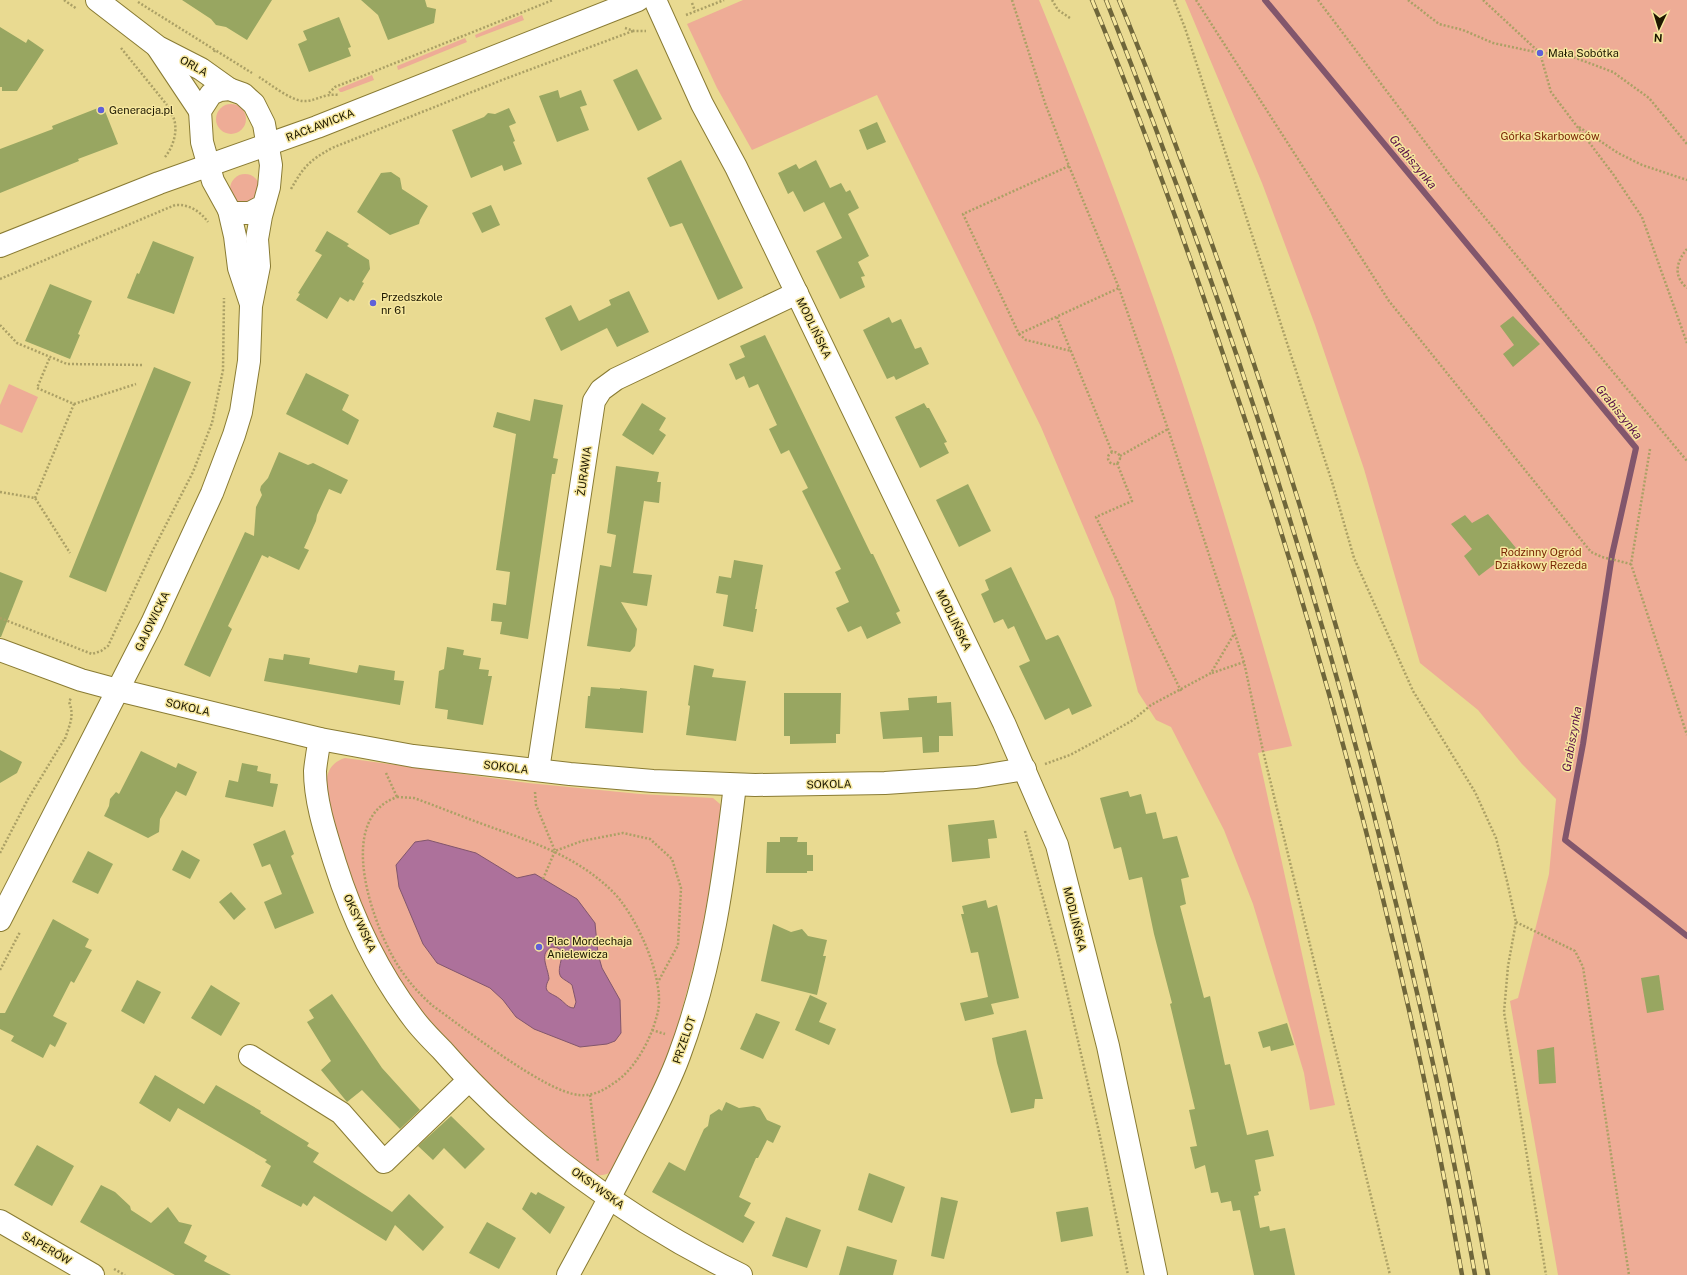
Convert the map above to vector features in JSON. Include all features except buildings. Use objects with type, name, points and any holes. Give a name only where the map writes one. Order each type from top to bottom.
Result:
[{"type":"street","name":"RACŁAWICKA","points":[[0,246],[159,183],[316,127],[641,0]]},
{"type":"street","name":"MODLIŃSKA","points":[[641,0],[702,104],[736,166],[1004,723],[1057,845],[1108,1046],[1156,1275]]},
{"type":"street","name":"ORLA","points":[[89,6],[158,47],[201,69],[229,89]]},
{"type":"street","name":"ORLA","points":[[158,47],[200,111]]},
{"type":"street","points":[[209,166],[202,142],[200,111],[211,94],[220,90],[229,89],[243,94],[254,104],[261,115],[268,144]]},
{"type":"street","name":"GAJOWICKA","points":[[0,920],[152,623],[208,500],[234,435],[247,383],[251,332],[251,306],[259,266],[257,239],[263,206],[269,187],[271,171],[268,144]]},
{"type":"street","name":"GAJOWICKA","points":[[209,166],[219,194],[229,210],[235,236],[239,268],[251,306]]},
{"type":"street","points":[[229,210],[235,213],[250,213],[263,206]]},
{"type":"street","name":"ŻURAWIA","points":[[538,770],[594,401],[601,390],[616,379],[797,293]]},
{"type":"street","name":"SOKOLA","points":[[0,650],[81,680],[118,690],[320,739],[413,756],[653,781],[735,785],[886,783],[976,777],[1025,769]]},
{"type":"street","name":"OKSYWSKA","points":[[320,739],[315,772],[319,804],[344,891],[362,932],[386,976],[413,1018],[468,1081],[524,1132],[604,1194],[710,1260],[741,1275]]},
{"type":"street","name":"PRZELOT","points":[[568,1275],[604,1194],[657,1106],[679,1057],[696,1005],[710,949],[725,876],[735,785]]},
{"type":"street","points":[[250,1056],[341,1113],[384,1162],[468,1081]]},
{"type":"street","name":"SAPERÓW","points":[[0,1221],[94,1275]]},
{"type":"path","points":[[64,0],[89,6]]},
{"type":"path","points":[[134,0],[288,96],[302,101],[329,93],[335,87],[553,0]]},
{"type":"path","points":[[692,3],[694,11],[724,0]]},
{"type":"path","points":[[1012,0],[1045,103],[1119,288],[1168,429],[1244,662],[1263,751],[1390,1275]]},
{"type":"path","points":[[1052,0],[1058,10],[1070,18]]},
{"type":"path","points":[[1174,0],[1185,28],[1333,486],[1354,558],[1412,691],[1475,792],[1496,838],[1508,881],[1516,922],[1508,966],[1504,1012],[1546,1275]]},
{"type":"path","points":[[1196,0],[1389,302],[1591,552],[1602,557],[1620,560],[1631,564]]},
{"type":"path","points":[[1318,0],[1452,178],[1687,461]]},
{"type":"path","points":[[1408,0],[1440,24],[1462,30],[1493,43],[1540,53],[1565,54],[1613,72],[1649,98],[1687,144]]},
{"type":"path","points":[[1483,0],[1540,53],[1551,92],[1642,217],[1687,343]]},
{"type":"path","points":[[291,190],[311,159],[332,148],[502,80],[634,31]]},
{"type":"path","points":[[117,44],[147,79],[167,106],[174,119],[176,133],[172,146],[166,156],[162,158]]},
{"type":"path","points":[[213,54],[215,50]]},
{"type":"path","points":[[167,106],[170,102]]},
{"type":"path","points":[[1577,126],[1624,156],[1642,165],[1687,180]]},
{"type":"path","points":[[1069,166],[962,214],[1019,334],[1026,340],[1072,352]]},
{"type":"path","points":[[0,279],[175,205],[186,205],[203,215],[210,224]]},
{"type":"path","points":[[1687,249],[1683,254],[1678,269],[1680,282],[1687,288]]},
{"type":"path","points":[[1019,334],[1119,288]]},
{"type":"path","points":[[0,618],[92,654],[101,651],[108,646],[152,552],[194,472],[212,423],[223,370],[224,297]]},
{"type":"path","points":[[1057,317],[1112,452],[1120,456]]},
{"type":"path","points":[[0,325],[17,343],[67,364],[144,365]]},
{"type":"path","points":[[50,357],[37,388],[74,404],[136,384]]},
{"type":"path","points":[[35,498],[74,404]]},
{"type":"path","points":[[1168,429],[1120,456],[1117,463],[1132,501],[1096,517],[1181,691]]},
{"type":"path","points":[[1650,449],[1631,564],[1687,735]]},
{"type":"path","points":[[1112,452],[1108,455],[1108,460],[1112,464],[1117,463]]},
{"type":"path","points":[[0,492],[35,498],[70,553]]},
{"type":"path","points":[[1211,673],[1234,634]]},
{"type":"path","points":[[1025,769],[1070,755],[1132,720],[1151,705],[1181,691],[1211,673],[1244,662]]},
{"type":"path","points":[[0,853],[28,799],[71,726],[72,713],[69,702],[73,694]]},
{"type":"path","points":[[65,738],[69,740]]},
{"type":"path","points":[[385,771],[397,797]]},
{"type":"path","points":[[535,792],[536,805],[555,851]]},
{"type":"path","points":[[397,797],[414,798],[555,851],[585,869],[612,890],[637,926],[658,982],[659,1010],[640,1056],[630,1069],[613,1084],[590,1095],[580,1096],[568,1093],[545,1082],[433,1006],[422,996],[398,965],[375,916],[365,885],[364,854],[366,829],[378,807],[397,797]]},
{"type":"path","points":[[1024,827],[1058,954],[1099,1132],[1128,1275]]},
{"type":"path","points":[[543,879],[555,851],[582,840],[624,833],[650,839],[672,859],[682,888],[678,945],[658,982]]},
{"type":"path","points":[[1516,922],[1575,951],[1583,967],[1629,1275]]},
{"type":"path","points":[[590,1095],[599,1175],[604,1194]]},
{"type":"green space","points":[[743,0],[1039,0],[1105,165],[1163,325],[1221,504],[1292,746],[1258,753],[1335,1105],[1310,1110],[1304,1073],[1253,904],[1224,830],[1171,727],[1156,720],[1138,692],[1114,599],[1041,427],[877,95],[752,150],[717,88],[687,24]]},
{"type":"green space","name":"Rodzinny Ogród Działkowy Rezeda","points":[[1185,0],[1687,0],[1687,1275],[1558,1275],[1510,1001],[1518,998],[1549,874],[1556,799],[1522,764],[1478,710],[1420,663],[1364,469],[1315,325],[1262,183]]},
{"type":"green space","points":[[522,15],[524,20],[476,38],[475,35]]},
{"type":"green space","points":[[465,38],[467,42],[398,70],[397,66]]},
{"type":"green space","points":[[372,75],[374,80],[342,92],[338,89]]},
{"type":"green space","points":[[231,104],[242,108],[246,119],[242,130],[231,134],[220,130],[216,119],[220,108]]},
{"type":"green space","points":[[245,174],[256,178],[260,189],[256,200],[245,204],[234,200],[230,189],[234,178]]},
{"type":"green space","points":[[9,384],[38,397],[22,433],[0,424],[0,405]]},
{"type":"green space","name":"Plac Mordechaja Anielewicza","points":[[345,758],[528,783],[640,794],[713,798],[720,804],[723,811],[713,896],[673,1042],[656,1084],[614,1170],[605,1175],[589,1172],[563,1152],[509,1104],[473,1070],[440,1034],[424,1015],[397,977],[367,918],[344,856],[330,808],[327,793],[328,775],[338,761]]},
{"type":"shaded area","points":[[428,840],[476,853],[517,878],[535,874],[577,899],[595,923],[598,954],[602,968],[620,1000],[621,1033],[615,1041],[607,1044],[580,1047],[534,1029],[516,1017],[503,1000],[490,988],[437,963],[423,944],[399,887],[396,865],[415,842]],"holes":[[[552,947],[558,948],[562,954],[559,973],[561,977],[572,985],[576,1002],[574,1008],[568,1006],[558,997],[549,992],[546,987],[549,979],[545,961],[545,953]]]},
{"type":"waterway","name":"Grabiszynka","points":[[1265,0],[1636,448],[1612,555],[1583,744],[1565,840],[1687,936]]},
{"type":"railway","points":[[1092,0],[1144,130],[1207,307],[1260,464],[1329,693],[1360,808],[1416,1040],[1462,1275]]},
{"type":"railway","points":[[1106,0],[1152,118],[1196,238],[1277,478],[1314,599],[1349,721],[1411,967],[1429,1044],[1461,1198],[1475,1275]]},
{"type":"railway","points":[[1119,0],[1163,112],[1232,300],[1310,540],[1346,661],[1410,905],[1464,1151],[1488,1275]]},
{"type":"place","name":"Mała Sobótka","points":[[1540,53]]},
{"type":"place","name":"Generacja.pl","points":[[101,110]]},
{"type":"place","name":"Przedszkole nr 61","points":[[373,303]]},
{"type":"place","name":"Plac Mordechaja Anielewicza","points":[[539,947]]},
{"type":"park label","name":"Górka Skarbowców","points":[[1550,136]]}]
